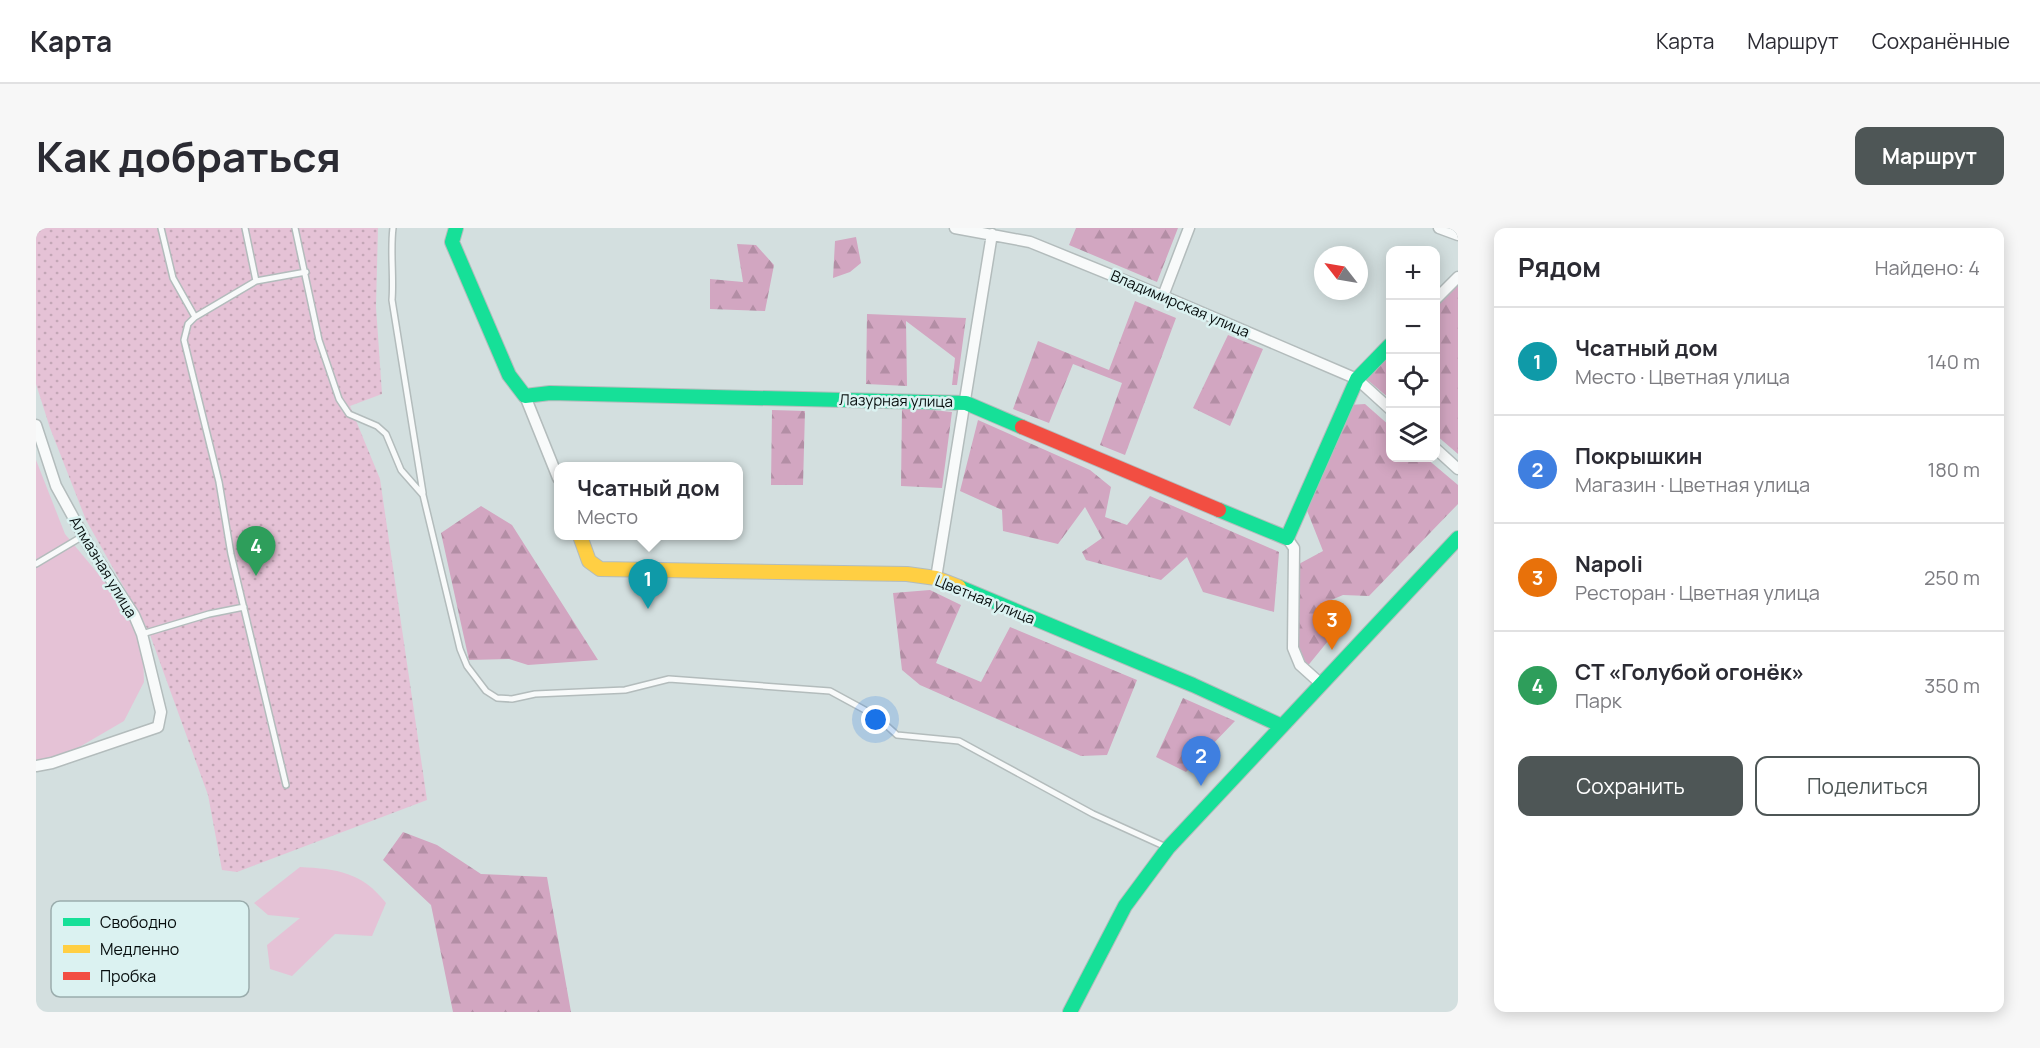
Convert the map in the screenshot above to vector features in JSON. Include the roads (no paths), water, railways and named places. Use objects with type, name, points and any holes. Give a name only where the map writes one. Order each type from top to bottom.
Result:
[{"type":"street","name":"Владимирская улица","points":[[954,228],[1030,242],[1163,296],[1357,379],[1389,408]]},
{"type":"street","points":[[1163,296],[1189,228]]},
{"type":"street","points":[[1439,228],[1458,235]]},
{"type":"street","points":[[455,229],[452,242],[509,375],[525,396],[554,468]]},
{"type":"street","points":[[936,578],[992,234]]},
{"type":"street","points":[[1440,295],[1458,277]]},
{"type":"street","points":[[1320,684],[1300,665],[1293,648],[1294,548],[1287,538],[1357,379],[1386,349]]},
{"type":"street","name":"Лазурная улица","points":[[525,396],[550,393],[966,403],[1287,538]]},
{"type":"street","name":"Алмазная улица","points":[[36,425],[56,486],[83,536],[134,615],[142,634],[160,712],[158,727],[52,763],[36,766]]},
{"type":"street","points":[[1440,453],[1458,469]]},
{"type":"street","points":[[1070,1012],[1125,906],[1168,848],[1458,538]]},
{"type":"street","name":"Цветная улица","points":[[581,540],[589,561],[600,569],[907,574],[936,578],[1192,685],[1282,726]]},
{"type":"lane","points":[[161,228],[172,278],[195,316]]},
{"type":"lane","points":[[245,228],[256,281]]},
{"type":"lane","points":[[295,228],[319,340],[339,399],[349,414],[377,426],[387,434],[401,470],[423,495]]},
{"type":"lane","points":[[393,228],[392,300],[423,495],[459,649],[467,666],[486,691],[497,698],[512,699],[535,694],[625,690],[669,679],[830,691],[876,716],[897,735],[959,741],[1093,814],[1168,848]]},
{"type":"lane","points":[[286,785],[231,554],[219,482],[184,340],[188,324],[195,316],[256,281],[306,272]]},
{"type":"lane","points":[[36,564],[83,536]]},
{"type":"lane","points":[[142,634],[209,614],[244,607]]},
{"type":"place","name":"СТ «Голубой огонёк»","points":[[256,576]]},
{"type":"place","name":"Чсатный дом","points":[[648,609]]},
{"type":"place","name":"Napoli","points":[[1332,650]]},
{"type":"place","name":"Покрышкин","points":[[1201,786]]}]
